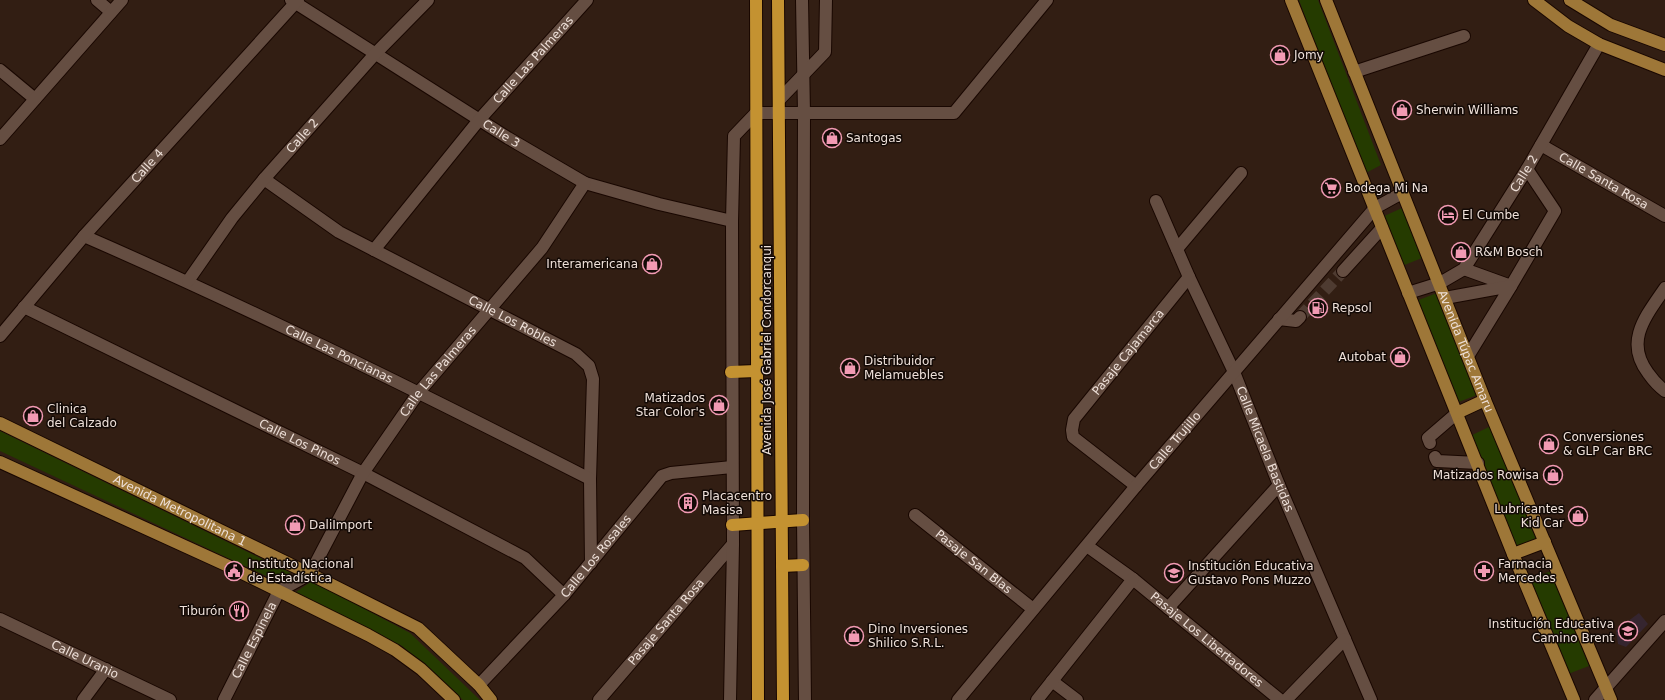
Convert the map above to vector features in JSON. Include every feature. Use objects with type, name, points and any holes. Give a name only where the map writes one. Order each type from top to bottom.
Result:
[{"type":"highway","name":"Avenida José Gabriel Condorcanqui","points":[[756,0],[758,700]]},
{"type":"highway","name":"Avenida José Gabriel Condorcanqui","points":[[778,0],[783,700]]},
{"type":"highway","points":[[731,372],[756,371]]},
{"type":"highway","points":[[732,525],[802,520]]},
{"type":"highway","points":[[782,566],[803,565]]},
{"type":"main road","points":[[1291,0],[1456,413],[1478,463],[1513,554],[1574,700]]},
{"type":"main road","name":"Avenida Túpac Amaru","points":[[1326,0],[1485,400],[1611,700]]},
{"type":"main road","points":[[1534,0],[1568,26],[1599,44],[1665,70]]},
{"type":"main road","points":[[1576,2],[1611,25],[1665,46]]},
{"type":"main road","points":[[1456,413],[1485,400]]},
{"type":"main road","name":"Avenida Metropolitana 1","points":[[0,423],[418,628],[479,685],[491,700]]},
{"type":"main road","points":[[0,462],[226,565],[395,650],[421,669],[454,700]]},
{"type":"main road","points":[[1513,554],[1545,542]]},
{"type":"street","points":[[97,0],[111,12]]},
{"type":"street","points":[[0,138],[122,0]]},
{"type":"street","name":"Calle 2","points":[[188,281],[232,218],[264,179],[375,54],[428,0]]},
{"type":"street","name":"Calle Las Palmeras","points":[[374,250],[479,120],[587,0]]},
{"type":"street","points":[[802,0],[804,73],[802,520],[805,700]]},
{"type":"street","points":[[779,100],[825,52],[826,0]]},
{"type":"street","points":[[730,700],[733,544],[731,372],[734,136],[756,113],[954,113],[1047,0]]},
{"type":"street","name":"Calle 3","points":[[295,1],[479,120],[586,183],[659,204],[732,221]]},
{"type":"street","name":"Calle 4","points":[[0,336],[84,236],[295,1]]},
{"type":"street","points":[[1354,72],[1464,36]]},
{"type":"street","name":"Calle 2","points":[[1408,293],[1440,284],[1464,269],[1527,169],[1599,44]]},
{"type":"street","points":[[0,70],[35,99]]},
{"type":"street","name":"Calle Santa Rosa","points":[[1541,145],[1665,216]]},
{"type":"street","points":[[1468,356],[1555,211],[1527,169]]},
{"type":"street","points":[[1177,249],[1241,173]]},
{"type":"street","name":"Calle Los Robles","points":[[264,179],[339,232],[576,354],[589,366],[593,379],[590,479],[591,563]]},
{"type":"street","name":"Calle Las Palmeras","points":[[310,574],[363,473],[419,392],[542,248],[586,183]]},
{"type":"street","name":"Calle Trujillo","points":[[958,700],[1136,486],[1375,208],[1402,193]]},
{"type":"street","name":"Calle Micaela Bastidas","points":[[1156,201],[1189,277],[1234,372],[1370,700]]},
{"type":"street","points":[[1342,247],[1345,270],[1382,228]]},
{"type":"street","name":"Calle Las Poncianas","points":[[84,236],[188,281],[419,392],[590,479]]},
{"type":"street","points":[[1464,269],[1511,286]]},
{"type":"street","name":"Pasaje Cajamarca","points":[[1136,486],[1073,437],[1072,430],[1074,420],[1189,277]]},
{"type":"street","points":[[1445,298],[1511,286]]},
{"type":"street","points":[[1665,288],[1642,324],[1636,344],[1641,364],[1657,385],[1665,391]]},
{"type":"street","name":"Calle Los Pinos","points":[[24,307],[363,473],[525,558],[564,595]]},
{"type":"street","points":[[1279,319],[1296,321],[1300,317]]},
{"type":"street","points":[[1430,443],[1428,438],[1456,413]]},
{"type":"street","points":[[1435,457],[1437,461],[1478,463]]},
{"type":"street","name":"Calle Los Rosales","points":[[479,685],[564,595],[662,476],[671,473],[732,467]]},
{"type":"street","points":[[1168,608],[1280,485]]},
{"type":"street","name":"Pasaje San Blas","points":[[915,515],[1033,609]]},
{"type":"street","name":"Pasaje Santa Rosa","points":[[599,700],[733,544]]},
{"type":"street","name":"Pasaje Los Libertadores","points":[[1087,546],[1132,579],[1280,700]]},
{"type":"street","name":"Calle Espinela","points":[[224,700],[279,591],[310,574]]},
{"type":"street","points":[[1037,700],[1132,579]]},
{"type":"street","name":"Calle Uranio","points":[[0,619],[170,700]]},
{"type":"street","points":[[1595,700],[1665,621]]},
{"type":"street","points":[[1286,700],[1345,639]]},
{"type":"street","points":[[83,700],[106,669]]},
{"type":"street","points":[[1052,681],[1077,700]]},
{"type":"shaded area","name":"Institución Educativa Camino Brent","points":[[1639,613],[1648,624],[1626,647],[1618,644],[1616,630]]},
{"type":"green space","points":[[1299,0],[1318,0],[1381,165],[1364,174]]},
{"type":"green space","points":[[1402,208],[1422,258],[1402,266],[1382,217]]},
{"type":"green space","points":[[1437,293],[1477,395],[1456,403],[1416,301]]},
{"type":"green space","points":[[1491,426],[1538,539],[1515,546],[1470,436]]},
{"type":"green space","points":[[0,431],[291,573],[277,581],[0,451]]},
{"type":"green space","points":[[1551,571],[1589,666],[1568,674],[1530,579]]},
{"type":"green space","points":[[312,581],[410,633],[480,700],[463,700],[402,646],[296,592]]},
{"type":"tunnel","points":[[1300,317],[1343,271]]},
{"type":"place","name":"Jomy","points":[[1280,55]]},
{"type":"place","name":"Sherwin Williams","points":[[1402,110]]},
{"type":"place","name":"Santogas","points":[[832,138]]},
{"type":"place","name":"Bodega Mi Na","points":[[1331,188]]},
{"type":"place","name":"El Cumbe","points":[[1448,215]]},
{"type":"place","name":"R&M Bosch","points":[[1461,252]]},
{"type":"place","name":"Interamericana","points":[[652,264]]},
{"type":"place","name":"Repsol","points":[[1318,308]]},
{"type":"place","name":"Autobat","points":[[1400,357]]},
{"type":"place","name":"Distribuidor Melamuebles","points":[[850,368]]},
{"type":"place","name":"Matizados Star Color's","points":[[719,405]]},
{"type":"place","name":"Clinica del Calzado","points":[[33,416]]},
{"type":"place","name":"Conversiones & GLP Car BRC","points":[[1549,444]]},
{"type":"place","name":"Matizados Rowisa","points":[[1553,475]]},
{"type":"place","name":"Placacentro Masisa","points":[[688,503]]},
{"type":"place","name":"Lubricantes Kid Car","points":[[1578,516]]},
{"type":"place","name":"DaliImport","points":[[295,525]]},
{"type":"place","name":"Instituto Nacional de Estadística","points":[[234,571]]},
{"type":"place","name":"Farmacia Mercedes","points":[[1484,571]]},
{"type":"place","name":"Institución Educativa Gustavo Pons Muzzo","points":[[1174,573]]},
{"type":"place","name":"Tiburón","points":[[239,611]]},
{"type":"place","name":"Institución Educativa Camino Brent","points":[[1628,631]]},
{"type":"place","name":"Dino Inversiones Shilico S.R.L.","points":[[854,636]]}]
